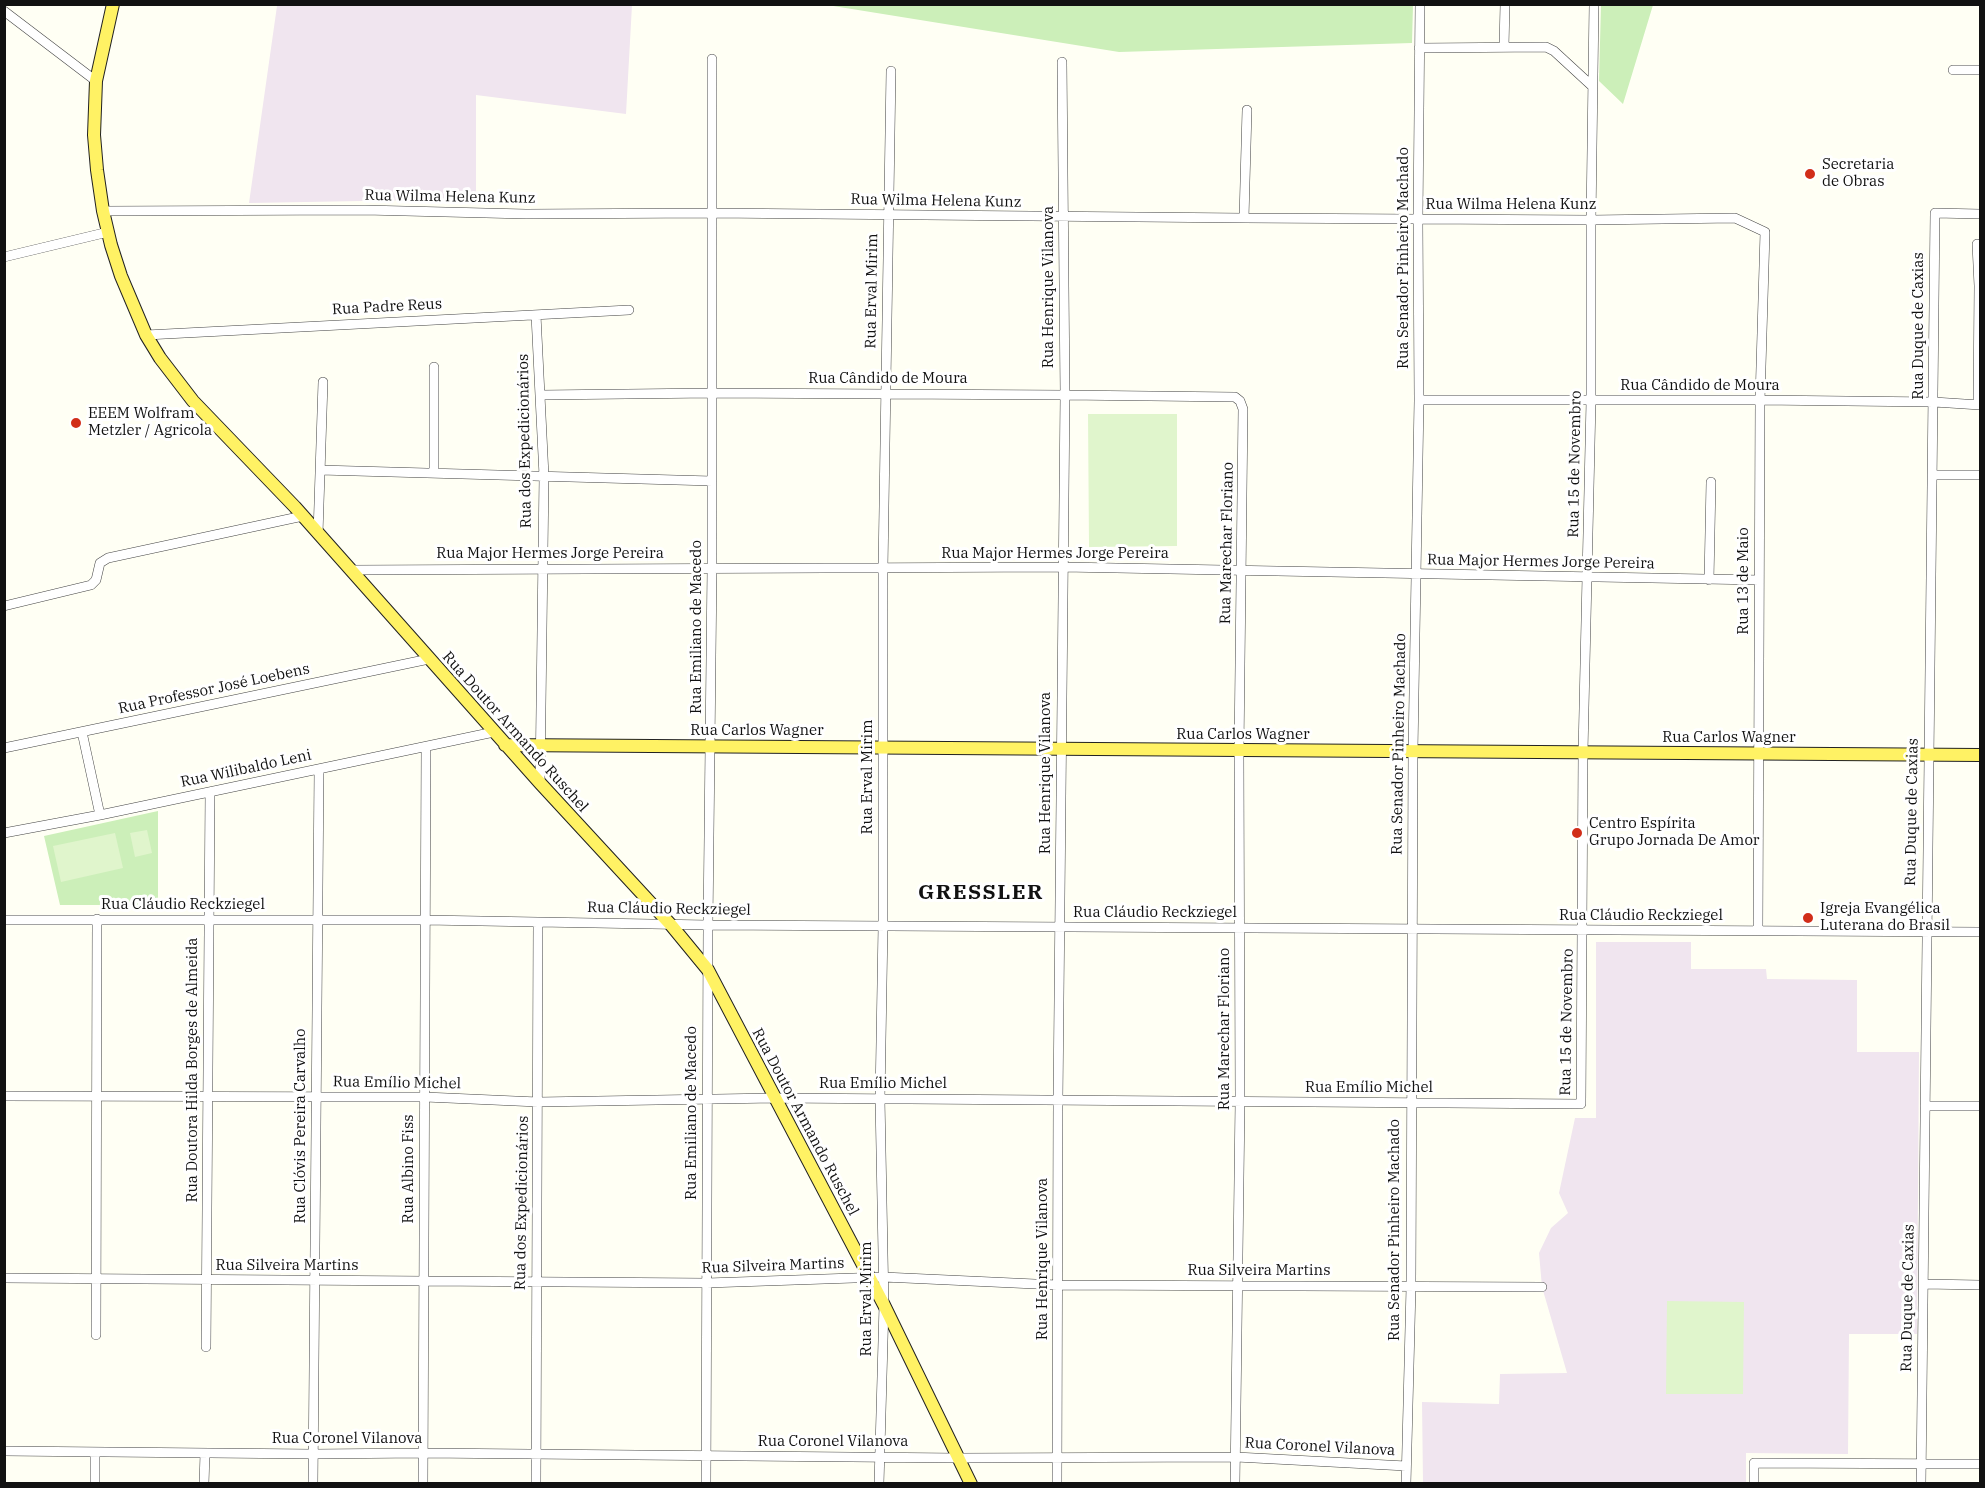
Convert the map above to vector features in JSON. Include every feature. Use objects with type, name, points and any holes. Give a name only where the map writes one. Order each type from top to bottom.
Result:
[{"type":"main road","name":"Rua Doutor Armando Ruschel","points":[[113,4],[96,81],[94,135],[103,211],[108,232],[121,276],[146,335],[160,358],[193,400],[303,516],[505,745],[671,925],[708,970],[884,1305],[971,1484]]},
{"type":"main road","name":"Rua Carlos Wagner","points":[[505,745],[1980,755]]},
{"type":"street","name":"Rua Senador Pinheiro Machado","points":[[1406,1484],[1411,1287],[1420,4]]},
{"type":"street","points":[[1504,47],[1505,4]]},
{"type":"street","name":"Rua 15 de Novembro","points":[[1581,1104],[1583,752],[1592,401],[1591,220],[1594,4]]},
{"type":"street","points":[[4,11],[96,81]]},
{"type":"street","points":[[1419,48],[1546,47],[1554,51],[1592,86]]},
{"type":"street","name":"Rua Emiliano de Macedo","points":[[706,1484],[712,568],[712,59]]},
{"type":"street","name":"Rua Henrique Vilanova","points":[[1057,1484],[1058,1101],[1065,395],[1062,62]]},
{"type":"street","points":[[1953,70],[1980,70]]},
{"type":"street","name":"Rua Erval Mirim","points":[[879,1484],[884,1305],[880,1099],[883,926],[883,568],[891,71]]},
{"type":"street","points":[[1244,218],[1247,110]]},
{"type":"street","name":"Rua Wilma Helena Kunz","points":[[103,211],[366,210],[526,214],[712,213],[1591,220],[1735,218],[1765,232]]},
{"type":"street","name":"Rua Duque de Caxias","points":[[1921,1484],[1935,213],[1980,214]]},
{"type":"street","points":[[4,257],[108,232]]},
{"type":"street","name":"Rua 13 de Maio","points":[[1758,931],[1760,400],[1765,232]]},
{"type":"street","points":[[1977,244],[1979,405]]},
{"type":"street","name":"Rua Padre Reus","points":[[146,335],[629,310]]},
{"type":"street","name":"Rua dos Expedicionários","points":[[536,315],[544,476],[540,783]]},
{"type":"street","points":[[434,367],[434,473]]},
{"type":"street","points":[[318,534],[323,382]]},
{"type":"street","name":"Rua Cândido de Moura","points":[[541,395],[712,393],[1235,397]]},
{"type":"street","name":"Rua Marechar Floriano","points":[[1235,397],[1243,409],[1239,750],[1239,1286],[1235,1484]]},
{"type":"street","name":"Rua Cândido de Moura","points":[[1419,400],[1760,400],[1934,402],[1979,405]]},
{"type":"street","points":[[320,470],[712,481]]},
{"type":"street","points":[[1932,475],[1980,475]]},
{"type":"street","points":[[1708,580],[1711,482]]},
{"type":"street","points":[[4,606],[91,585],[96,580],[100,563],[108,558],[303,516]]},
{"type":"street","name":"Rua Major Hermes Jorge Pereira","points":[[350,570],[1063,567],[1759,580]]},
{"type":"street","name":"Rua Professor José Loebens","points":[[4,748],[429,659]]},
{"type":"street","points":[[82,732],[100,815]]},
{"type":"street","name":"Rua Wilibaldo Leni","points":[[4,833],[319,770],[494,732]]},
{"type":"street","name":"Rua Albino Fiss","points":[[423,1484],[426,747]]},
{"type":"street","name":"Rua Clóvis Pereira Carvalho","points":[[313,1484],[319,770]]},
{"type":"street","name":"Rua Doutora Hilda Borges de Almeida","points":[[206,1347],[210,792]]},
{"type":"street","points":[[96,1335],[97,919]]},
{"type":"street","name":"Rua Cláudio Reckziegel","points":[[4,920],[425,920],[671,925],[1980,932]]},
{"type":"street","name":"Rua dos Expedicionários","points":[[536,1484],[538,922]]},
{"type":"street","name":"Rua Emílio Michel","points":[[4,1096],[425,1097],[538,1102],[775,1098],[1581,1104]]},
{"type":"street","points":[[1925,1106],[1980,1106]]},
{"type":"street","name":"Rua Silveira Martins","points":[[4,1278],[707,1283],[883,1277],[1057,1285],[1542,1287]]},
{"type":"street","points":[[1924,1284],[1980,1285]]},
{"type":"street","name":"Rua Coronel Vilanova","points":[[4,1451],[958,1458],[1236,1457],[1406,1466]]},
{"type":"street","points":[[95,1452],[95,1484]]},
{"type":"street","points":[[204,1484],[205,1453]]},
{"type":"street","points":[[1754,1484],[1754,1463],[1980,1464]]},
{"type":"shaded area","points":[[271,5],[632,5],[626,114],[476,95],[476,199],[249,203],[277,6]]},
{"type":"shaded area","points":[[1596,942],[1691,942],[1691,969],[1766,969],[1767,979],[1857,980],[1857,1052],[1919,1052],[1917,1334],[1849,1334],[1848,1454],[1746,1453],[1746,1483],[1423,1483],[1422,1402],[1499,1404],[1500,1374],[1567,1373],[1542,1287],[1539,1253],[1551,1228],[1568,1213],[1559,1193],[1575,1118],[1596,1118]]},
{"type":"green space","points":[[827,5],[1413,5],[1412,43],[1119,52]]},
{"type":"green space","points":[[1601,5],[1653,5],[1623,104],[1599,81]]},
{"type":"green space","points":[[1088,414],[1177,414],[1177,546],[1089,547]]},
{"type":"green space","points":[[158,811],[158,905],[60,905],[44,836]]},
{"type":"green space","points":[[147,830],[152,853],[135,857],[130,833]]},
{"type":"green space","points":[[115,833],[123,868],[61,882],[53,846]]},
{"type":"green space","points":[[1667,1301],[1744,1302],[1743,1394],[1666,1394]]},
{"type":"place","name":"Secretaria de Obras","points":[[1810,174]]},
{"type":"place","name":"EEEM Wolfram Metzler / Agricola","points":[[76,423]]},
{"type":"place","name":"Centro Espírita Grupo Jornada De Amor","points":[[1577,833]]},
{"type":"place","name":"Igreja Evangélica Luterana do Brasil","points":[[1808,918]]},
{"type":"district","name":"GRESSLER","points":[[981,893]]}]
